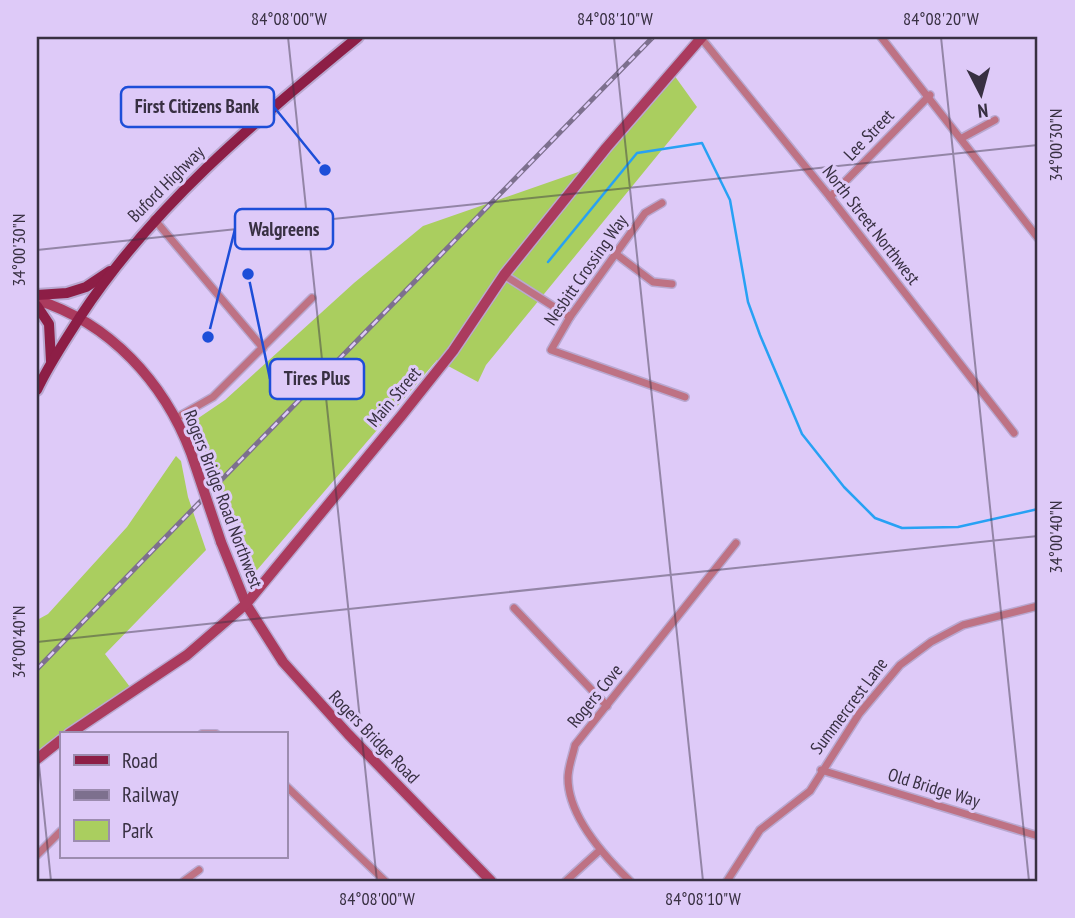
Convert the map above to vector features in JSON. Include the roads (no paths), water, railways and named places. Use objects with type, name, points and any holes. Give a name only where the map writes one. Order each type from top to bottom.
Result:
[{"type":"main road","name":"Buford Highway","points":[[37,390],[51,361],[80,318],[154,219],[250,125],[358,37]]},
{"type":"main road","points":[[37,297],[86,287],[116,267]]},
{"type":"main road","points":[[37,306],[49,324],[51,361]]},
{"type":"street","name":"North Street Northwest","points":[[701,37],[1014,433]]},
{"type":"street","name":"Main Street","points":[[72,732],[187,655],[246,604],[436,372],[504,275],[606,148],[701,37]]},
{"type":"street","points":[[881,37],[930,95],[1038,238]]},
{"type":"street","name":"Lee Street","points":[[830,197],[930,95]]},
{"type":"street","points":[[962,138],[995,120]]},
{"type":"street","name":"Nesbitt Crossing Way","points":[[662,203],[645,213],[570,317],[551,350],[685,397]]},
{"type":"street","points":[[154,219],[263,348]]},
{"type":"street","points":[[616,254],[653,282],[672,284]]},
{"type":"street","points":[[504,275],[570,317]]},
{"type":"street","name":"Rogers Bridge Road Northwest","points":[[37,297],[80,318],[145,372],[178,417],[221,542],[246,604]]},
{"type":"street","points":[[178,417],[213,397],[312,298]]},
{"type":"street","name":"Rogers Cove","points":[[630,881],[599,851],[577,810],[568,779],[575,745],[736,543]]},
{"type":"street","name":"Rogers Bridge Road","points":[[246,604],[292,672],[492,881]]},
{"type":"street","name":"Summercrest Lane","points":[[727,881],[760,830],[810,790],[859,714],[900,665],[931,642],[963,625],[1038,606]]},
{"type":"street","points":[[514,608],[607,706]]},
{"type":"street","points":[[37,759],[60,741]]},
{"type":"street","name":"Old Bridge Way","points":[[821,770],[1038,836]]},
{"type":"street","points":[[287,787],[385,881]]},
{"type":"street","points":[[37,855],[60,832]]},
{"type":"street","points":[[566,881],[599,851]]},
{"type":"street","points":[[184,881],[199,870]]},
{"type":"street","points":[[370,881],[378,874]]},
{"type":"waterway","points":[[548,262],[637,153],[702,143],[730,200],[748,302],[760,335],[802,434],[844,487],[875,518],[902,528],[958,527],[1038,509]]},
{"type":"railway","points":[[37,669],[653,37]]},
{"type":"place","name":"First Citizens Bank","points":[[325,170]]},
{"type":"place","name":"Tires Plus","points":[[248,274]]},
{"type":"place","name":"Walgreens","points":[[208,337]]}]
